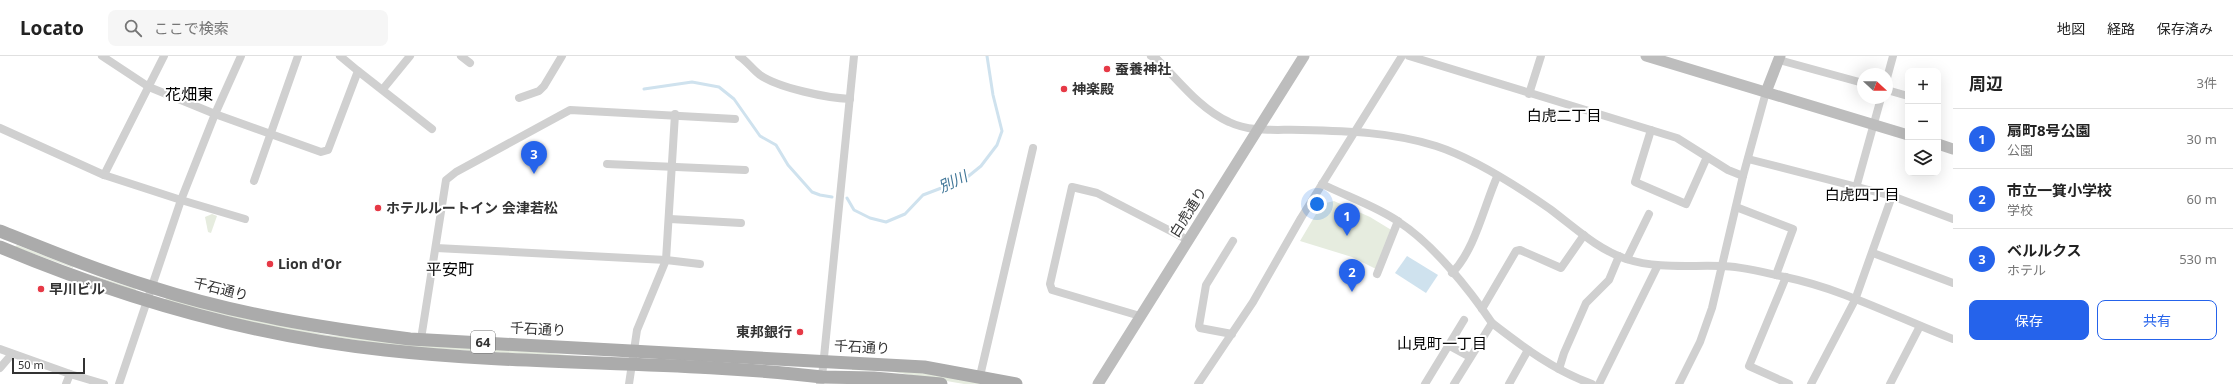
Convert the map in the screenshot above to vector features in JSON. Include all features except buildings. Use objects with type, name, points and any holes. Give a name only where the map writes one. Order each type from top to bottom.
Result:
[{"type":"main road","name":"千石通り","points":[[0,230],[85,264],[150,287],[238,311],[296,323],[421,339],[924,367],[980,376],[1016,384]]},
{"type":"main road","name":"64","points":[[0,247],[145,302],[252,329],[383,350],[821,380],[874,378],[941,384]]},
{"type":"street","points":[[102,56],[149,88],[214,114],[321,152],[328,150],[358,70]]},
{"type":"street","points":[[104,175],[164,56]]},
{"type":"street","points":[[119,384],[180,200],[214,114],[241,56]]},
{"type":"street","points":[[254,181],[298,56]]},
{"type":"street","points":[[340,56],[432,129]]},
{"type":"street","points":[[383,89],[410,56]]},
{"type":"street","points":[[461,56],[470,63]]},
{"type":"street","points":[[519,98],[539,91],[544,86],[562,56]]},
{"type":"street","points":[[739,56],[761,75],[786,85],[818,95],[850,99]]},
{"type":"street","points":[[821,380],[854,56]]},
{"type":"street","points":[[1151,56],[1157,60],[1194,98],[1227,121],[1241,127],[1258,129],[1355,131],[1390,135],[1438,146],[1475,164],[1497,177],[1549,209],[1598,246],[1623,257],[1657,267],[1723,266],[1786,277],[1855,300],[1953,339]]},
{"type":"street","name":"白虎通り","points":[[1098,384],[1304,56]]},
{"type":"street","points":[[1198,384],[1253,302],[1322,184],[1402,56]]},
{"type":"street","points":[[1409,56],[1682,140],[1734,174],[1743,176]]},
{"type":"street","points":[[1529,94],[1541,56]]},
{"type":"street","points":[[1646,56],[1905,133]]},
{"type":"street","points":[[1890,68],[1893,56]]},
{"type":"street","points":[[1679,384],[1700,342],[1712,308],[1743,176],[1766,92],[1780,58],[1857,81]]},
{"type":"street","points":[[1893,92],[1905,95]]},
{"type":"street","points":[[1856,188],[1879,104]]},
{"type":"street","points":[[421,339],[446,180],[456,172],[475,160],[570,110],[675,114],[735,119]]},
{"type":"street","points":[[629,384],[632,351],[637,330],[666,260],[670,219],[675,114]]},
{"type":"street","points":[[0,128],[104,175],[180,200],[245,219]]},
{"type":"street","points":[[1651,130],[1635,182],[1686,204],[1707,157]]},
{"type":"street","points":[[1941,145],[1953,149]]},
{"type":"street","points":[[980,376],[1032,148]]},
{"type":"street","points":[[1748,159],[1856,188],[1892,196],[1953,219]]},
{"type":"street","points":[[607,164],[745,170]]},
{"type":"street","points":[[1452,273],[1460,263],[1482,219],[1488,197],[1497,177]]},
{"type":"street","points":[[1322,184],[1398,221],[1430,248],[1482,309],[1492,323],[1528,350],[1570,376],[1592,384]]},
{"type":"street","points":[[1140,316],[1052,290],[1050,284],[1072,187],[1097,193],[1188,240]]},
{"type":"street","points":[[1811,384],[1855,300],[1892,196]]},
{"type":"street","points":[[1736,207],[1793,229],[1776,275]]},
{"type":"street","points":[[1559,369],[1564,353],[1586,303],[1609,280],[1649,214]]},
{"type":"street","points":[[670,219],[741,223]]},
{"type":"street","points":[[1377,274],[1398,221]]},
{"type":"street","points":[[1482,309],[1516,251],[1520,250],[1561,268],[1584,235]]},
{"type":"street","points":[[1232,334],[1200,328],[1199,326],[1206,285],[1233,240]]},
{"type":"street","points":[[436,248],[666,260],[700,264]]},
{"type":"street","points":[[1873,252],[1953,283]]},
{"type":"street","points":[[1599,384],[1657,267]]},
{"type":"street","points":[[1786,277],[1749,366],[1789,384]]},
{"type":"street","points":[[1425,384],[1464,320]]},
{"type":"street","points":[[1454,384],[1492,323]]},
{"type":"street","points":[[1890,384],[1920,326]]},
{"type":"street","points":[[1448,345],[1470,357]]},
{"type":"street","points":[[0,349],[70,374],[104,384]]},
{"type":"street","points":[[1509,384],[1528,350]]},
{"type":"street","points":[[0,368],[12,354]]},
{"type":"street","points":[[66,384],[70,374]]},
{"type":"shaded area","points":[[1334,201],[1370,217],[1393,231],[1378,270],[1352,257],[1300,241],[1322,204]]},
{"type":"shaded area","points":[[212,214],[217,216],[211,233],[208,232],[205,217]]},
{"type":"shaded area","points":[[17,245],[73,267],[73,268],[15,247]]},
{"type":"shaded area","points":[[86,273],[136,289],[135,291]]},
{"type":"shaded area","points":[[166,298],[328,335],[522,350],[612,360],[395,346],[275,328],[165,300]]},
{"type":"shaded area","points":[[852,368],[937,374],[988,384],[964,384],[888,371],[852,370]]},
{"type":"water","points":[[1407,256],[1438,275],[1426,293],[1395,273]]},
{"type":"waterway","name":"別川","points":[[847,198],[854,210],[870,218],[886,222],[905,214],[923,195],[965,179],[981,166],[997,145],[1002,131],[993,95],[987,56]]},
{"type":"waterway","points":[[644,89],[692,82],[719,87],[734,99],[760,136],[776,145],[788,165],[812,192],[832,197]]},
{"type":"place","name":"蚕養神社","points":[[1107,69]]},
{"type":"place","name":"神楽殿","points":[[1064,89]]},
{"type":"place","name":"ベルルクス","points":[[534,174]]},
{"type":"place","name":"ホテルルートイン 会津若松","points":[[378,208]]},
{"type":"place","name":"扇町8号公園","points":[[1347,236]]},
{"type":"place","name":"Lion d'Or","points":[[270,264]]},
{"type":"place","name":"早川ビル","points":[[41,289]]},
{"type":"place","name":"市立一箕小学校","points":[[1352,292]]},
{"type":"place","name":"東邦銀行","points":[[800,332]]},
{"type":"district","name":"花畑東","points":[[189,94]]},
{"type":"district","name":"白虎二丁目","points":[[1564,116]]},
{"type":"district","name":"白虎四丁目","points":[[1862,195]]},
{"type":"district","name":"平安町","points":[[450,269]]},
{"type":"district","name":"山見町一丁目","points":[[1442,344]]}]
